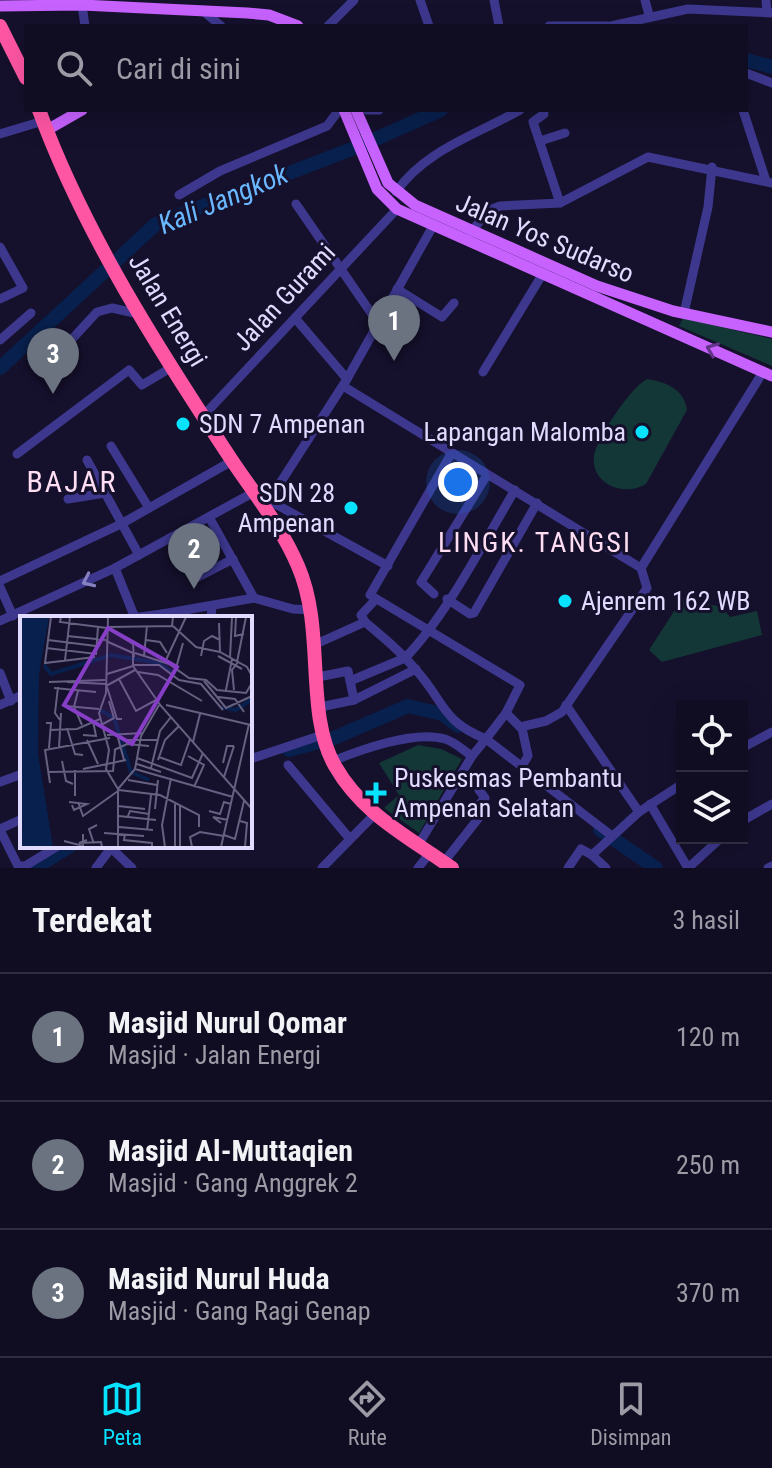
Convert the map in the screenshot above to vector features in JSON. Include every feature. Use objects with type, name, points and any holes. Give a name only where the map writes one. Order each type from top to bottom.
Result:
[{"type":"highway","points":[[0,26],[6,50],[24,75]]},
{"type":"highway","name":"Jalan Energi","points":[[43,120],[127,295],[232,461],[268,503],[298,566],[313,610],[326,745]]},
{"type":"highway","points":[[326,745],[374,815],[448,865]]},
{"type":"main road","points":[[0,6],[155,4],[202,10],[228,6],[291,24]]},
{"type":"main road","points":[[248,24],[253,13]]},
{"type":"main road","points":[[43,120],[74,112]]},
{"type":"main road","points":[[346,112],[397,209],[767,374]]},
{"type":"main road","name":"Jalan Yos Sudarso","points":[[381,182],[471,233],[597,286],[679,312],[772,332]]},
{"type":"main road","points":[[667,331],[679,312]]},
{"type":"street","points":[[330,24],[354,0]]},
{"type":"street","points":[[420,0],[428,24]]},
{"type":"street","points":[[494,0],[499,24]]},
{"type":"street","points":[[645,0],[649,15]]},
{"type":"street","points":[[617,24],[682,5],[769,13],[766,0]]},
{"type":"street","points":[[82,5],[85,24]]},
{"type":"street","points":[[202,10],[219,24]]},
{"type":"street","points":[[748,74],[772,83]]},
{"type":"street","points":[[179,195],[220,171],[327,126],[345,112]]},
{"type":"street","points":[[396,192],[415,168],[431,156],[516,112]]},
{"type":"street","points":[[744,112],[769,182]]},
{"type":"street","points":[[544,114],[533,120],[560,203]]},
{"type":"street","points":[[0,134],[43,120]]},
{"type":"street","points":[[540,141],[565,133]]},
{"type":"street","points":[[471,233],[481,215],[500,206],[560,203],[648,157],[712,167],[769,182]]},
{"type":"street","points":[[679,312],[708,207],[712,167]]},
{"type":"street","points":[[296,204],[338,270],[378,323]]},
{"type":"street","name":"Jalan Gurami","points":[[204,415],[397,209]]},
{"type":"street","points":[[388,566],[268,503],[345,382],[433,226]]},
{"type":"street","points":[[0,247],[23,288],[0,299]]},
{"type":"street","points":[[483,372],[542,275]]},
{"type":"street","points":[[397,289],[442,317],[454,303]]},
{"type":"street","points":[[50,363],[97,312],[112,308],[139,314]]},
{"type":"street","points":[[0,340],[31,313]]},
{"type":"street","points":[[295,318],[345,382],[451,454],[641,568],[647,588],[566,705],[546,721],[522,728]]},
{"type":"street","points":[[17,454],[128,370],[133,371],[142,385],[172,367]]},
{"type":"street","points":[[641,568],[767,374]]},
{"type":"street","points":[[111,446],[149,508]]},
{"type":"street","points":[[418,868],[423,850],[472,756],[506,713],[520,685],[370,593],[451,454]]},
{"type":"street","points":[[87,460],[139,555]]},
{"type":"street","points":[[21,615],[0,584],[121,524],[232,461]]},
{"type":"street","points":[[434,594],[421,582],[487,475]]},
{"type":"street","points":[[350,681],[405,658],[429,629],[515,490]]},
{"type":"street","points":[[0,621],[21,615],[115,568],[256,491]]},
{"type":"street","points":[[68,499],[105,493]]},
{"type":"street","points":[[447,599],[470,614],[474,613],[537,503]]},
{"type":"street","points":[[209,517],[254,598]]},
{"type":"street","points":[[170,538],[194,579],[233,559]]},
{"type":"street","points":[[115,568],[133,616]]},
{"type":"street","points":[[162,616],[254,598],[293,609],[313,610]]},
{"type":"street","points":[[376,599],[361,615],[365,622],[416,669],[435,693],[444,714],[522,766],[610,837]]},
{"type":"street","points":[[211,616],[212,606]]},
{"type":"street","points":[[316,644],[365,622]]},
{"type":"street","points":[[320,707],[354,700],[416,669]]},
{"type":"street","points":[[318,677],[347,671],[354,700]]},
{"type":"street","points":[[0,673],[11,701]]},
{"type":"street","points":[[0,705],[20,696]]},
{"type":"street","points":[[566,705],[639,812]]},
{"type":"street","points":[[506,713],[522,728],[528,756],[522,766]]},
{"type":"street","points":[[748,745],[772,732]]},
{"type":"street","points":[[252,759],[326,745],[438,737],[453,742],[472,756]]},
{"type":"street","points":[[288,765],[350,839]]},
{"type":"street","points":[[0,782],[20,775]]},
{"type":"street","points":[[448,865],[481,815],[476,808],[485,798],[479,790],[489,779],[496,784]]},
{"type":"street","points":[[592,855],[639,812],[676,788]]},
{"type":"street","points":[[650,804],[688,868],[714,844]]},
{"type":"street","points":[[748,818],[772,804]]},
{"type":"street","points":[[326,866],[374,815]]},
{"type":"street","points":[[20,820],[0,829],[18,866],[25,867],[55,848]]},
{"type":"street","points":[[96,868],[109,848]]},
{"type":"street","points":[[111,848],[132,868]]},
{"type":"street","points":[[568,868],[581,849],[606,868]]},
{"type":"green space","points":[[683,318],[772,339],[772,366],[679,326]]},
{"type":"green space","points":[[647,379],[673,388],[682,397],[687,410],[646,484],[628,489],[611,486],[597,474],[594,455],[616,413]]},
{"type":"green space","points":[[682,599],[722,607],[730,617],[757,611],[762,635],[662,662],[649,650]]},
{"type":"green space","points":[[418,745],[441,749],[462,759],[419,833],[384,808],[399,795],[379,763]]},
{"type":"waterway","name":"Kali Jangkok","points":[[748,61],[772,67]]},
{"type":"waterway","name":"Kali Jangkok","points":[[0,368],[156,224],[357,147],[436,112]]},
{"type":"waterway","points":[[289,750],[334,738],[408,706],[442,714],[458,726]]},
{"type":"waterway","points":[[600,830],[656,868]]},
{"type":"waterway","points":[[35,868],[67,848]]},
{"type":"place","name":"Masjid Nurul Qomar","points":[[394,361]]},
{"type":"place","name":"Masjid Nurul Huda","points":[[53,394]]},
{"type":"place","name":"SDN 7 Ampenan","points":[[183,424]]},
{"type":"place","name":"Lapangan Malomba","points":[[642,432]]},
{"type":"place","name":"SDN 28 Ampenan","points":[[351,508]]},
{"type":"place","name":"Masjid Al-Muttaqien","points":[[194,589]]},
{"type":"place","name":"Ajenrem 162 WB","points":[[565,601]]},
{"type":"place","name":"Puskesmas Pembantu Ampenan Selatan","points":[[376,793]]},
{"type":"district","name":"BAJAR","points":[[72,481]]},
{"type":"district","name":"LINGK. TANGSI","points":[[535,542]]}]
